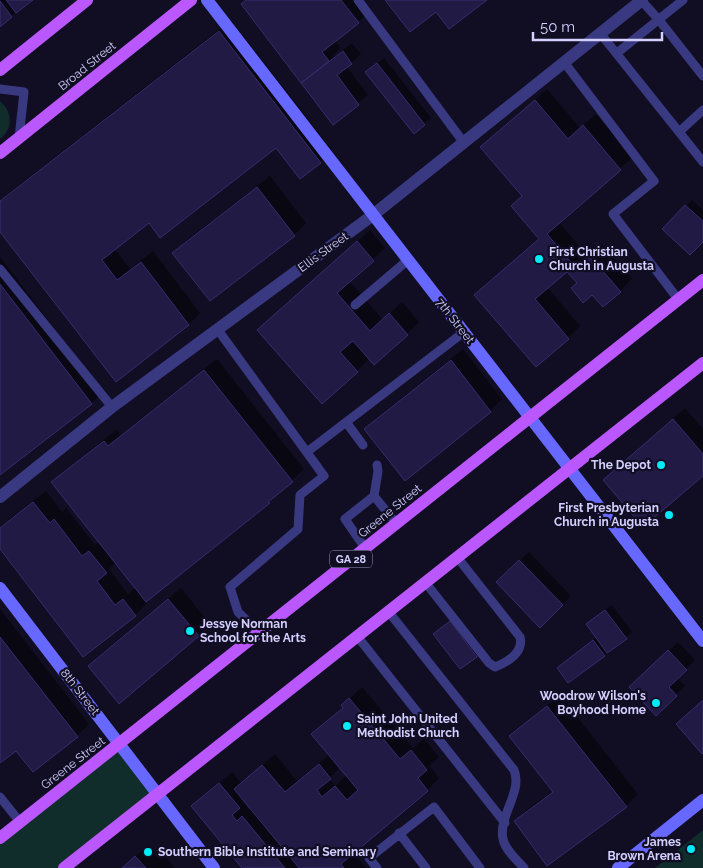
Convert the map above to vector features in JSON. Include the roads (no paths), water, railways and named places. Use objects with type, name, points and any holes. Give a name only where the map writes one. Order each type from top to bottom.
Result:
[{"type":"main road","points":[[0,70],[87,0]]},
{"type":"main road","name":"Broad Street","points":[[0,153],[191,0]]},
{"type":"main road","name":"7th Street","points":[[207,0],[703,641]]},
{"type":"main road","name":"Greene Street","points":[[0,838],[703,280]]},
{"type":"main road","points":[[64,868],[703,363]]},
{"type":"main road","name":"8th Street","points":[[0,588],[214,868]]},
{"type":"main road","points":[[618,868],[703,800]]},
{"type":"street","name":"Ellis Street","points":[[0,497],[112,408],[373,215],[642,0]]},
{"type":"lane","points":[[358,0],[464,143]]},
{"type":"lane","points":[[642,0],[703,76]]},
{"type":"lane","points":[[617,53],[683,0]]},
{"type":"lane","points":[[600,33],[703,162]]},
{"type":"lane","points":[[564,62],[654,182],[613,214],[678,299]]},
{"type":"lane","points":[[0,89],[24,92],[18,138]]},
{"type":"lane","points":[[679,132],[703,110]]},
{"type":"lane","points":[[355,305],[408,260]]},
{"type":"lane","points":[[0,269],[112,408]]},
{"type":"lane","points":[[218,330],[324,476],[300,495],[298,529],[230,587],[238,612],[258,632]]},
{"type":"lane","points":[[307,452],[464,332]]},
{"type":"lane","points":[[346,422],[363,446]]},
{"type":"lane","points":[[365,548],[345,519],[374,496],[378,471],[376,465]]},
{"type":"lane","points":[[374,496],[396,523]]},
{"type":"lane","points":[[426,582],[489,663],[496,667],[519,651],[522,644],[520,637],[457,557]]},
{"type":"lane","points":[[388,611],[514,770],[517,779],[502,837],[505,844],[524,868]]},
{"type":"lane","points":[[357,636],[505,824]]},
{"type":"lane","points":[[0,797],[20,822]]},
{"type":"lane","points":[[377,868],[369,858],[434,807],[480,868]]},
{"type":"lane","points":[[399,833],[426,868]]},
{"type":"place","name":"First Christian Church in Augusta","points":[[539,259]]},
{"type":"place","name":"The Depot","points":[[661,465]]},
{"type":"place","name":"First Presbyterian Church in Augusta","points":[[669,515]]},
{"type":"place","name":"Jessye Norman School for the Arts","points":[[190,631]]},
{"type":"place","name":"Woodrow Wilson's Boyhood Home","points":[[656,703]]},
{"type":"place","name":"Saint John United Methodist Church","points":[[347,726]]},
{"type":"place","name":"James Brown Arena","points":[[691,849]]},
{"type":"place","name":"Southern Bible Institute and Seminary","points":[[148,852]]}]
